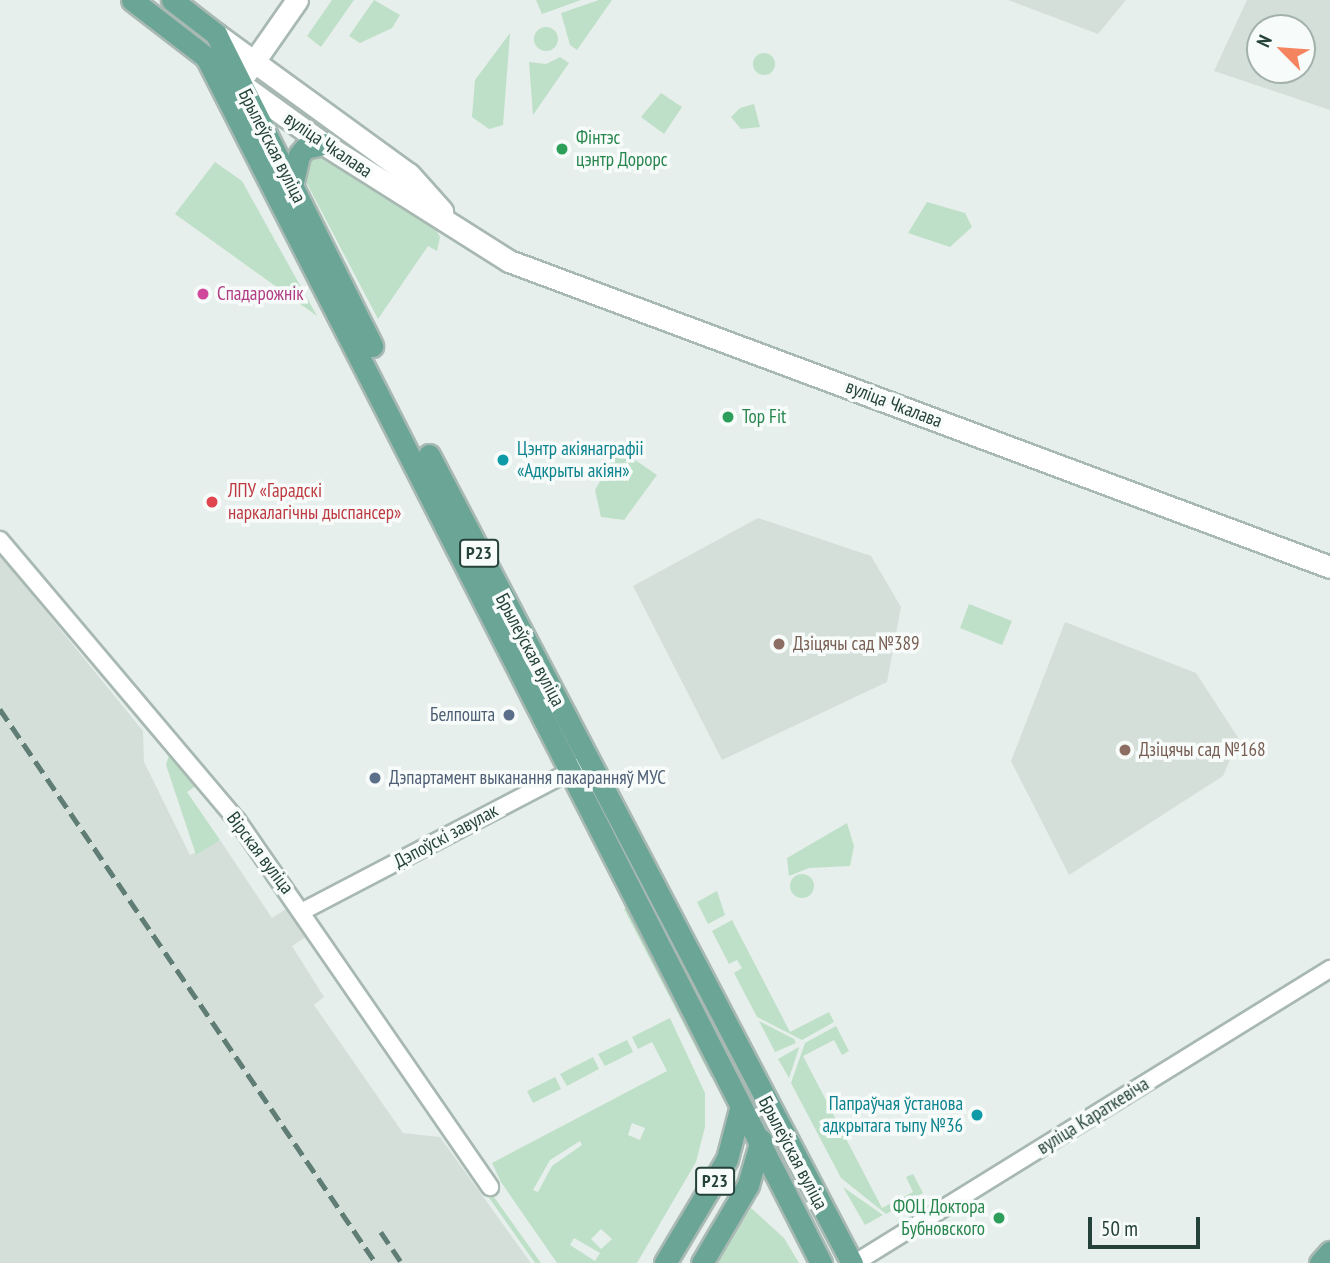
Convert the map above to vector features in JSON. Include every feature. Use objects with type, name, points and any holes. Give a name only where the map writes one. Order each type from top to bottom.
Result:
[{"type":"main road","name":"вуліца Чкалава","points":[[132,0],[239,83],[324,144],[462,233],[533,271],[1330,567]]},
{"type":"main road","name":"вуліца Чкалава","points":[[172,0],[253,63],[409,174],[462,233]]},
{"type":"main road","points":[[239,83],[297,0]]},
{"type":"main road","name":"Брылеўская вуліца","points":[[216,34],[580,766],[740,1109],[821,1263]]},
{"type":"main road","name":"Брылеўская вуліца","points":[[206,57],[580,766],[853,1263]]},
{"type":"main road","points":[[292,186],[299,155],[305,148],[324,144]]},
{"type":"main road","name":"Р23","points":[[702,1263],[748,1185],[760,1145],[765,1100]]},
{"type":"main road","name":"Р23","points":[[665,1263],[727,1159],[740,1109]]},
{"type":"main road","points":[[727,1159],[760,1145],[804,1173]]},
{"type":"main road","points":[[748,1185],[761,1179],[782,1188]]},
{"type":"main road","points":[[1320,1263],[1330,1252]]},
{"type":"street","name":"Вірская вуліца","points":[[0,540],[237,820],[303,911],[430,1104],[490,1187]]},
{"type":"street","name":"Дэпоўскі завулак","points":[[303,911],[580,766]]},
{"type":"street","name":"вуліца Караткевіча","points":[[853,1263],[1330,969]]},
{"type":"shaded area","points":[[1008,0],[1126,0],[1098,34]]},
{"type":"shaded area","points":[[1247,0],[1330,0],[1330,110],[1253,84],[1316,84],[1316,14],[1246,14],[1246,82],[1214,71]]},
{"type":"shaded area","name":"Дзіцячы сад №389","points":[[758,518],[871,556],[901,607],[887,682],[722,760],[633,586]]},
{"type":"shaded area","points":[[0,555],[143,731],[144,762],[190,855],[220,840],[272,918],[289,907],[307,936],[292,946],[324,997],[314,1005],[403,1133],[440,1137],[531,1263],[0,1263]]},
{"type":"shaded area","name":"Дзіцячы сад №168","points":[[1065,622],[1196,673],[1239,739],[1223,776],[1069,875],[1011,761]]},
{"type":"green space","points":[[332,0],[354,0],[321,47],[307,36]]},
{"type":"green space","points":[[374,0],[400,15],[392,28],[360,43],[349,36]]},
{"type":"green space","points":[[536,0],[581,0],[542,14]]},
{"type":"green space","points":[[599,0],[612,0],[577,50],[570,45],[561,13]]},
{"type":"green space","points":[[546,27],[555,30],[558,39],[555,48],[546,51],[537,48],[534,39],[537,30]]},
{"type":"green space","points":[[510,33],[503,125],[489,129],[472,117],[475,80]]},
{"type":"green space","points":[[764,53],[772,56],[775,64],[772,72],[764,75],[756,72],[753,64],[756,56]]},
{"type":"green space","points":[[560,57],[569,63],[533,115],[529,62],[546,64]]},
{"type":"green space","points":[[661,93],[682,107],[664,134],[641,117]]},
{"type":"green space","points":[[754,104],[760,127],[741,129],[731,117],[740,108]]},
{"type":"green space","points":[[318,154],[436,229],[440,237],[437,251],[428,246],[378,319],[304,178],[305,165]]},
{"type":"green space","points":[[215,162],[242,181],[317,316],[175,214]]},
{"type":"green space","points":[[927,202],[965,213],[972,227],[950,247],[908,233]]},
{"type":"green space","points":[[619,449],[657,475],[624,520],[601,517],[595,490]]},
{"type":"green space","points":[[969,604],[1012,621],[1002,645],[960,628]]},
{"type":"green space","points":[[169,755],[175,755],[200,783],[187,792],[220,840],[196,855],[166,765]]},
{"type":"green space","points":[[847,823],[854,846],[850,866],[809,868],[789,876],[787,858]]},
{"type":"green space","points":[[797,874],[807,874],[814,881],[814,891],[807,898],[797,898],[790,891],[790,881]]},
{"type":"green space","points":[[717,891],[725,915],[708,924],[697,902]]},
{"type":"green space","points":[[629,906],[717,1074],[711,1077],[624,909]]},
{"type":"green space","points":[[732,920],[790,1032],[829,1012],[834,1022],[802,1040],[757,1017],[734,973],[742,968],[737,960],[729,964],[712,931]]},
{"type":"green space","points":[[670,1018],[705,1093],[705,1127],[696,1162],[637,1263],[557,1263],[501,1182],[492,1163],[667,1071],[652,1042],[638,1049],[632,1037]],"holes":[[[632,1123],[645,1128],[640,1140],[628,1135]],[[580,1141],[582,1145],[552,1166],[538,1192],[533,1190],[550,1160]],[[601,1229],[612,1239],[601,1249],[591,1239]],[[574,1238],[600,1253],[595,1261],[570,1245]]]},
{"type":"green space","points":[[759,1021],[794,1039],[796,1043],[775,1052]]},
{"type":"green space","points":[[836,1026],[849,1051],[842,1055],[834,1040],[803,1056],[882,1208],[913,1192],[906,1177],[913,1174],[923,1193],[886,1214],[841,1178],[791,1083],[805,1043]]},
{"type":"green space","points":[[627,1040],[633,1052],[605,1066],[598,1054]]},
{"type":"green space","points":[[799,1048],[789,1078],[778,1059]]},
{"type":"green space","points":[[593,1057],[599,1069],[567,1086],[560,1074]]},
{"type":"green space","points":[[555,1077],[561,1089],[533,1103],[527,1091]]},
{"type":"green space","points":[[843,1187],[883,1215],[865,1225]]},
{"type":"green space","points":[[489,1190],[541,1263],[535,1263],[485,1192]]},
{"type":"green space","points":[[751,1208],[784,1238],[799,1263],[717,1263]]},
{"type":"railway","points":[[0,709],[376,1263]]},
{"type":"railway","points":[[381,1232],[402,1263]]},
{"type":"place","name":"Фінтэс цэнтр Дорорс","points":[[562,149]]},
{"type":"place","name":"Спадарожнік","points":[[203,294]]},
{"type":"place","name":"Top Fit","points":[[728,417]]},
{"type":"place","name":"Цэнтр акіянаграфіі «Адкрыты акіян»","points":[[503,460]]},
{"type":"place","name":"ЛПУ «Гарадскі наркалагічны дыспансер»","points":[[212,502]]},
{"type":"place","name":"Дзіцячы сад №389","points":[[779,644]]},
{"type":"place","name":"Белпошта","points":[[509,715]]},
{"type":"place","name":"Дзіцячы сад №168","points":[[1125,750]]},
{"type":"place","name":"Дэпартамент выканання пакаранняў МУС","points":[[375,778]]},
{"type":"place","name":"Папраўчая ўстанова адкрытага тыпу №36","points":[[977,1115]]},
{"type":"place","name":"ФОЦ Доктора Бубновского","points":[[999,1218]]}]
